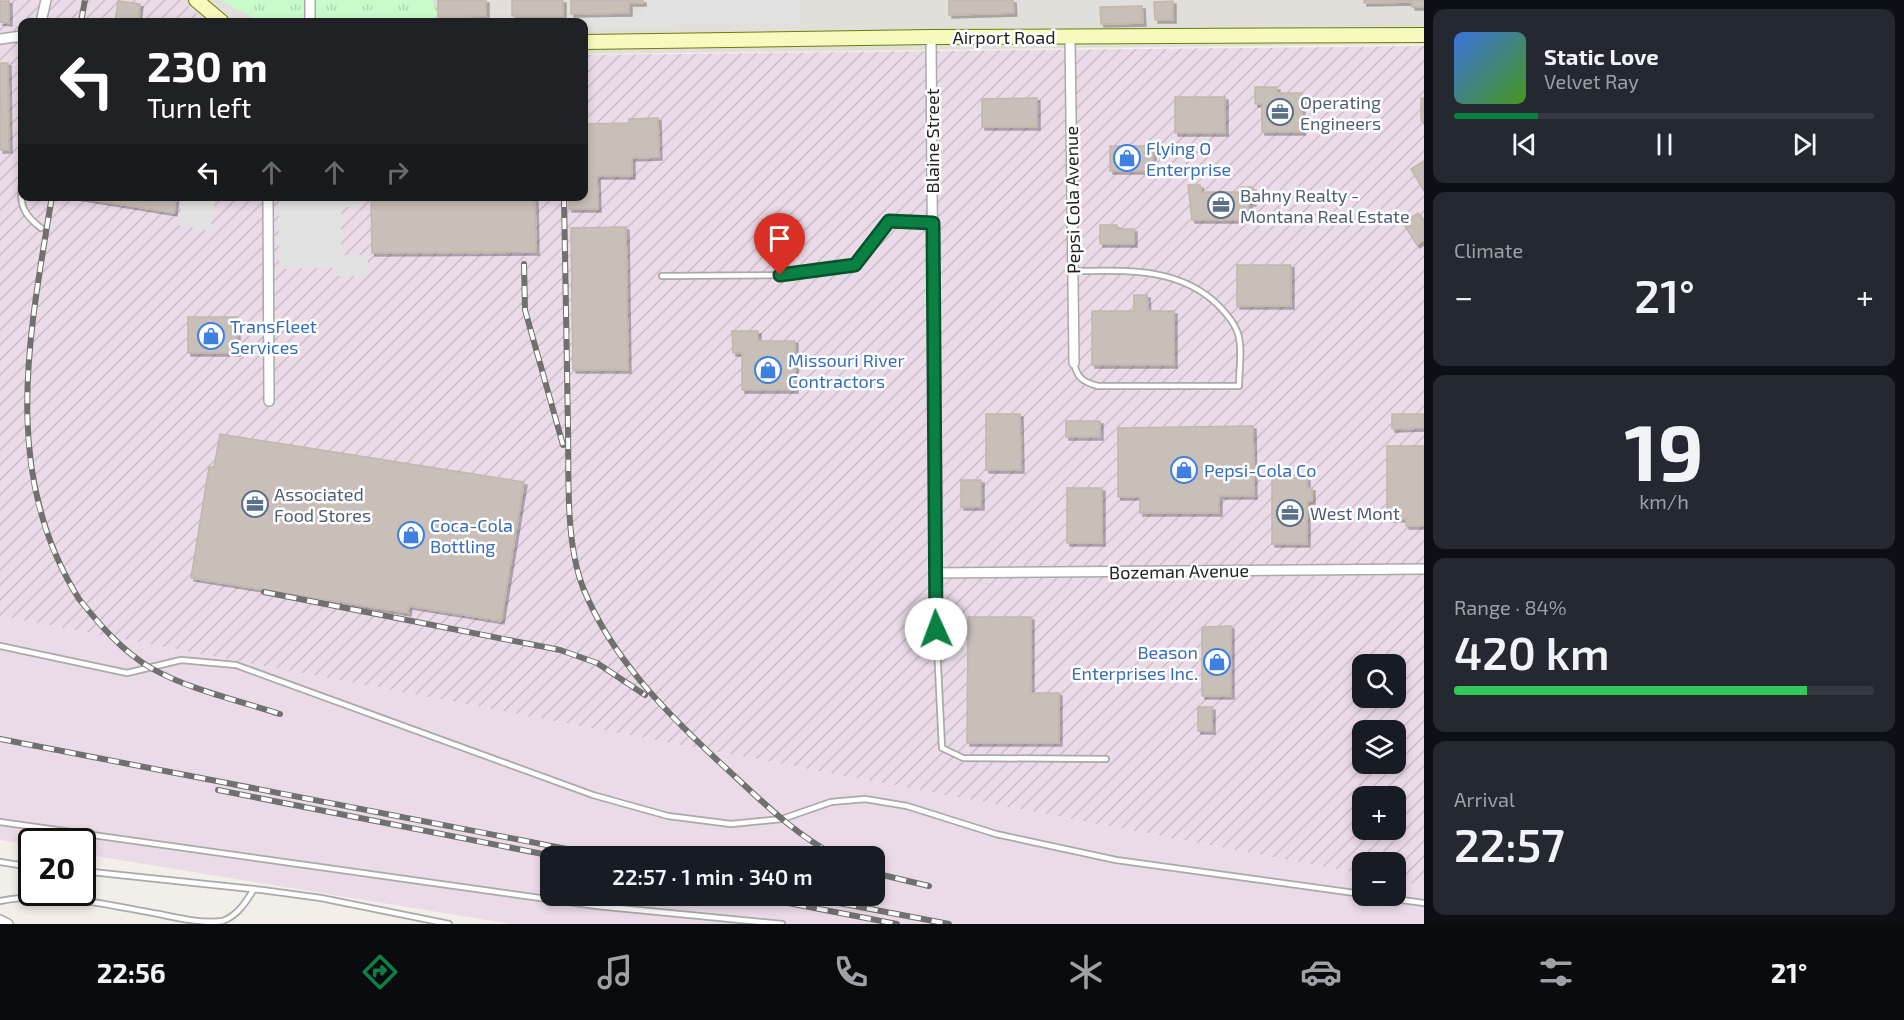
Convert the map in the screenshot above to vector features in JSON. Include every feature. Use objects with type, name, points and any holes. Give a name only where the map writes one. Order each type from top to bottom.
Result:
[{"type":"street","points":[[42,18],[46,0]]},
{"type":"street","points":[[196,0],[217,18]]},
{"type":"street","points":[[310,0],[310,18]]},
{"type":"street","name":"Airport Road","points":[[588,42],[932,37],[1424,35]]},
{"type":"street","name":"Pepsi Cola Avenue","points":[[1070,36],[1074,363]]},
{"type":"street","points":[[0,39],[18,37]]},
{"type":"street","name":"Blaine Street","points":[[932,37],[935,605]]},
{"type":"street","points":[[268,201],[269,401]]},
{"type":"street","name":"Bozeman Avenue","points":[[935,573],[1424,569]]},
{"type":"street","points":[[0,920],[8,924]]},
{"type":"lane","points":[[20,201],[24,213],[41,228]]},
{"type":"lane","points":[[662,276],[780,275],[855,265],[889,221],[933,223]]},
{"type":"lane","points":[[1073,271],[1143,271],[1183,281],[1206,294],[1227,313],[1238,332],[1239,386],[1098,386],[1085,383],[1077,374],[1074,363]]},
{"type":"lane","points":[[935,605],[942,748],[963,758],[1106,759]]},
{"type":"lane","points":[[0,646],[128,673],[182,660],[236,665],[593,795],[668,816],[731,824],[782,819],[831,801],[865,799],[907,806],[996,834],[1116,860],[1352,893]]},
{"type":"lane","points":[[0,822],[597,906],[782,924]]},
{"type":"lane","points":[[0,862],[18,865]]},
{"type":"lane","points":[[96,872],[321,898],[449,924]]},
{"type":"lane","points":[[0,901],[15,898],[64,898],[217,923],[241,909],[254,889]]},
{"type":"lane","points":[[1406,901],[1424,903]]},
{"type":"shaded area","points":[[0,0],[182,0],[201,18],[18,18],[18,201],[588,201],[588,55],[1424,46],[1424,886],[1406,883],[1406,852],[1352,852],[1352,872],[0,616]]},
{"type":"shaded area","points":[[182,0],[1424,0],[1424,44],[588,54],[588,18],[201,18]]},
{"type":"shaded area","points":[[643,0],[799,0],[800,23],[674,23],[674,27],[588,29],[588,18],[438,18],[438,17],[644,14]]},
{"type":"shaded area","points":[[182,201],[215,201],[210,231],[178,225]]},
{"type":"shaded area","points":[[279,201],[363,201],[363,207],[341,207],[341,255],[368,255],[368,276],[336,276],[336,268],[279,269]]},
{"type":"shaded area","points":[[0,616],[1352,872],[1352,906],[1406,906],[1406,883],[1424,886],[1424,924],[511,924],[96,856],[96,828],[18,828],[18,843],[0,840]]},
{"type":"green space","points":[[221,0],[304,0],[304,18],[254,18]]},
{"type":"green space","points":[[316,0],[432,0],[438,10],[435,18],[316,18]]},
{"type":"building","points":[[438,0],[486,0],[486,16],[438,17]]},
{"type":"building","points":[[512,0],[563,0],[563,16],[512,16]]},
{"type":"building","points":[[571,0],[643,0],[643,3],[629,3],[629,13],[571,14]]},
{"type":"building","points":[[949,0],[1013,0],[1014,13],[949,15]]},
{"type":"building","points":[[1364,0],[1424,0],[1424,7],[1412,7],[1412,2],[1364,3]]},
{"type":"building","points":[[0,1],[9,1],[9,23],[0,22]]},
{"type":"building","points":[[118,1],[140,4],[138,18],[116,18]]},
{"type":"building","points":[[1173,1],[1173,20],[1155,20],[1154,2]]},
{"type":"building","points":[[1142,6],[1143,23],[1101,24],[1100,7]]},
{"type":"building","points":[[0,63],[8,63],[9,150],[0,150]]},
{"type":"building","points":[[1255,87],[1277,87],[1277,93],[1302,93],[1302,132],[1262,132],[1262,104],[1255,104]]},
{"type":"building","points":[[1175,97],[1225,97],[1225,133],[1175,133]]},
{"type":"building","points":[[1037,98],[1037,127],[982,127],[982,99]]},
{"type":"building","points":[[1421,98],[1424,98],[1424,121],[1421,121]]},
{"type":"building","points":[[658,118],[659,157],[632,158],[632,176],[597,176],[598,209],[569,209],[569,201],[588,201],[588,124],[630,123],[629,119]]},
{"type":"building","points":[[1110,146],[1153,146],[1153,171],[1110,171]]},
{"type":"building","points":[[1424,161],[1424,191],[1411,169]]},
{"type":"building","points":[[1188,185],[1200,185],[1201,192],[1241,192],[1241,187],[1253,187],[1253,203],[1249,203],[1249,220],[1192,220]]},
{"type":"building","points":[[100,201],[175,201],[174,213]]},
{"type":"building","points":[[371,201],[535,201],[536,252],[372,253]]},
{"type":"building","points":[[1418,213],[1424,222],[1424,240],[1417,245],[1403,223]]},
{"type":"building","points":[[1100,225],[1117,225],[1117,229],[1134,229],[1134,244],[1100,244]]},
{"type":"building","points":[[626,227],[628,370],[573,370],[571,228]]},
{"type":"building","points":[[1237,265],[1291,265],[1291,306],[1237,306]]},
{"type":"building","points":[[1134,295],[1147,295],[1148,311],[1174,311],[1174,365],[1092,365],[1092,311],[1134,311]]},
{"type":"building","points":[[188,317],[237,317],[237,353],[188,353]]},
{"type":"building","points":[[732,331],[758,331],[758,341],[795,341],[795,390],[742,390],[742,353],[733,353]]},
{"type":"building","points":[[986,414],[1020,414],[1021,470],[986,470]]},
{"type":"building","points":[[1392,414],[1424,414],[1424,428],[1392,429]]},
{"type":"building","points":[[1066,421],[1100,421],[1100,437],[1066,437]]},
{"type":"building","points":[[1253,426],[1254,496],[1219,496],[1219,513],[1140,513],[1140,497],[1118,497],[1118,428]]},
{"type":"building","points":[[220,434],[524,482],[501,621],[409,606],[408,613],[191,578],[209,467],[214,467]]},
{"type":"building","points":[[1387,446],[1424,446],[1424,526],[1406,526],[1406,519],[1387,519]]},
{"type":"building","points":[[1272,478],[1307,478],[1307,488],[1312,488],[1312,501],[1307,501],[1307,544],[1272,544]]},
{"type":"building","points":[[961,480],[981,480],[981,507],[961,507]]},
{"type":"building","points":[[1067,488],[1102,488],[1102,543],[1067,543]]},
{"type":"building","points":[[968,617],[1031,617],[1031,693],[1059,693],[1059,743],[967,743]]},
{"type":"building","points":[[1231,626],[1231,696],[1202,696],[1202,627]]},
{"type":"building","points":[[1198,707],[1212,707],[1212,731],[1198,731]]},
{"type":"railway","points":[[82,18],[85,0]]},
{"type":"railway","points":[[51,201],[35,301],[27,403],[30,453],[38,503],[54,551],[79,599],[112,637],[131,654],[166,676],[214,694],[280,714]]},
{"type":"railway","points":[[564,201],[569,510],[574,552],[584,590],[609,638],[659,703],[774,812],[819,846]]},
{"type":"railway","points":[[524,264],[525,310],[563,445]]},
{"type":"railway","points":[[264,592],[560,650],[597,663],[645,695]]},
{"type":"railway","points":[[0,739],[551,846]]},
{"type":"railway","points":[[218,790],[540,853]]},
{"type":"railway","points":[[885,876],[929,886]]},
{"type":"railway","points":[[804,906],[897,924]]},
{"type":"railway","points":[[854,906],[949,924]]},
{"type":"place","name":"Operating Engineers","points":[[1280,112]]},
{"type":"place","name":"Flying O Enterprise","points":[[1127,158]]},
{"type":"place","name":"Bahny Realty - Montana Real Estate","points":[[1221,205]]},
{"type":"place","name":"TransFleet Services","points":[[211,336]]},
{"type":"place","name":"Missouri River Contractors","points":[[768,370]]},
{"type":"place","name":"Pepsi-Cola Co","points":[[1184,470]]},
{"type":"place","name":"Associated Food Stores","points":[[255,504]]},
{"type":"place","name":"West Mont","points":[[1290,513]]},
{"type":"place","name":"Coca-Cola Bottling","points":[[411,535]]},
{"type":"place","name":"Beason Enterprises Inc.","points":[[1217,662]]},
{"type":"route","points":[[780,275],[855,265],[889,221],[933,223],[936,629]]}]
